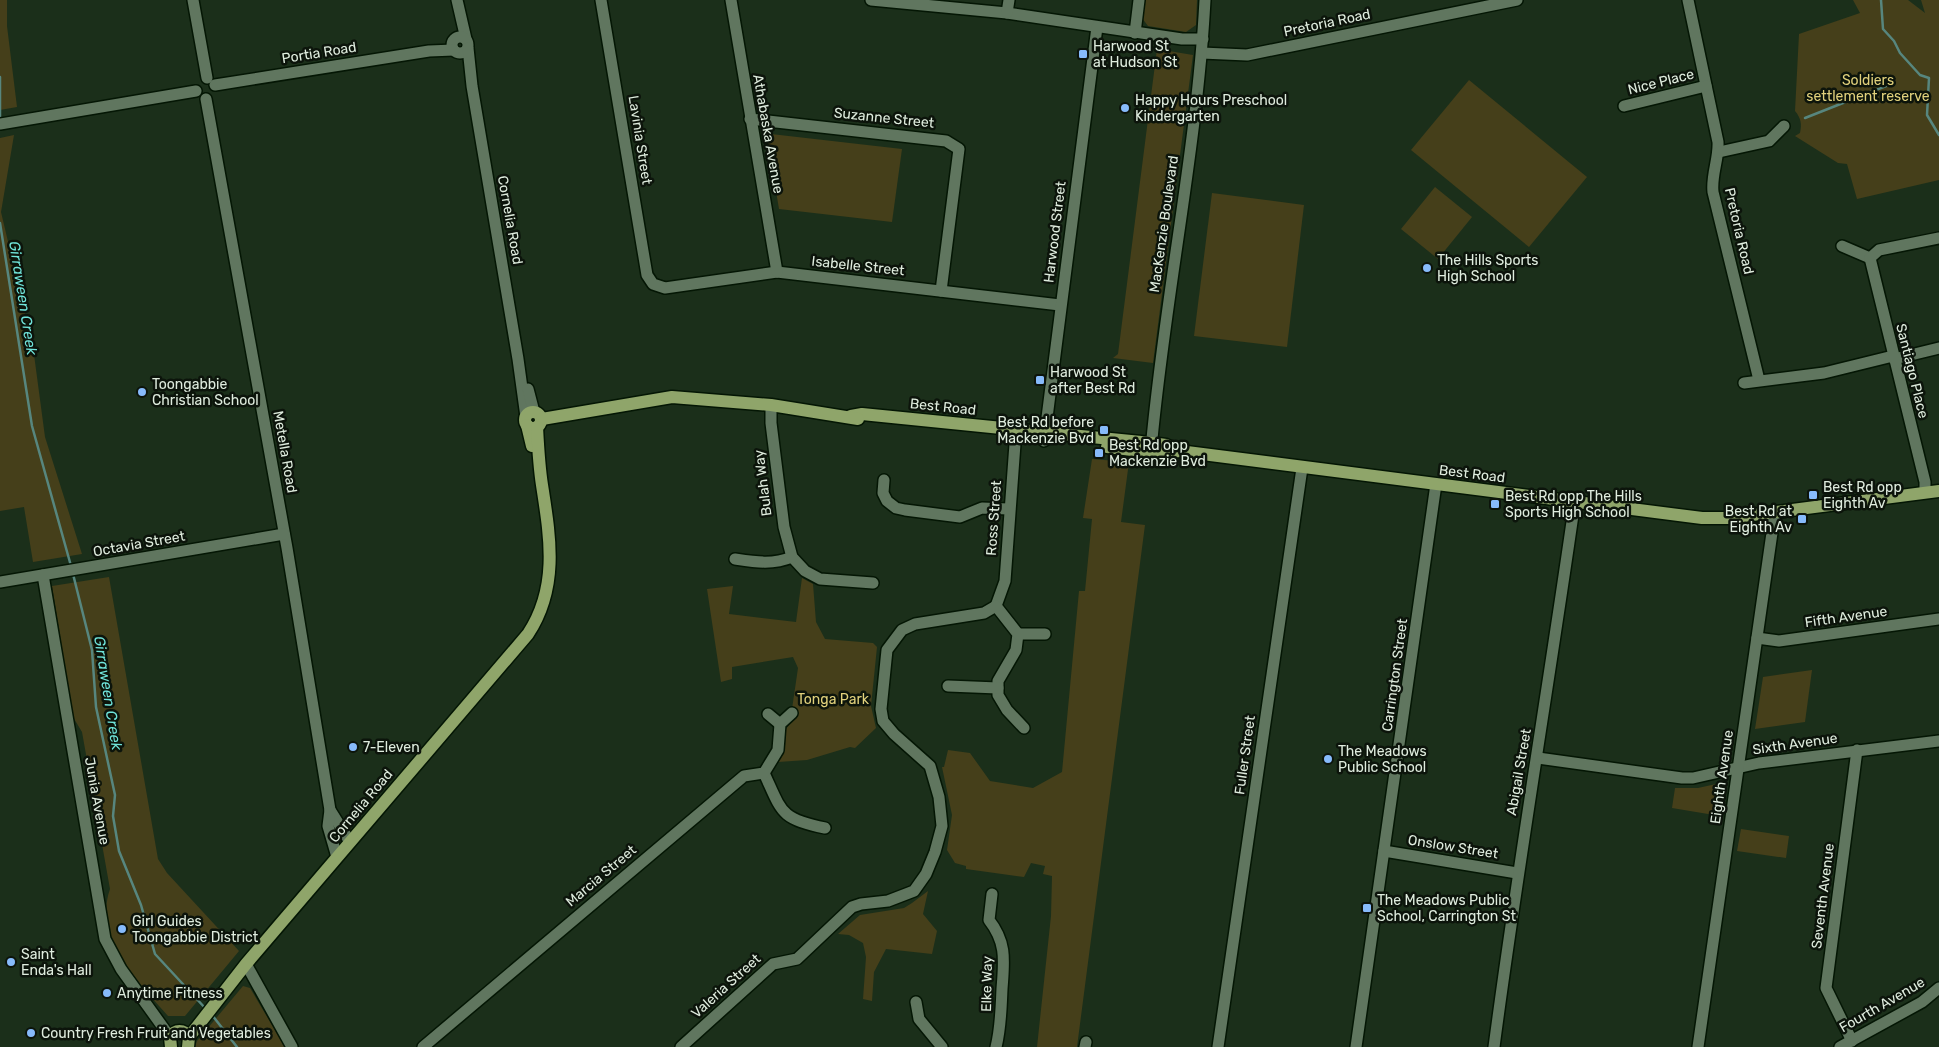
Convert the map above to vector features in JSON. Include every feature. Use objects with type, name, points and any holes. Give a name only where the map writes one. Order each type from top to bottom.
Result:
[{"type":"main road","name":"Best Road","points":[[533,420],[672,397],[771,405],[851,416],[862,414],[1015,434],[1151,447],[1166,445],[1179,452],[1702,518],[1730,518],[1925,491],[1939,491]]},
{"type":"main road","name":"Cornelia Road","points":[[182,1039],[529,632],[541,611],[548,590],[551,567],[533,420]]},
{"type":"street","points":[[193,0],[214,94],[206,99],[199,96],[196,91],[198,82],[211,82]]},
{"type":"street","name":"Lavinia Street","points":[[601,0],[647,275],[653,284]]},
{"type":"street","name":"Athabaska Avenue","points":[[731,0],[777,272]]},
{"type":"street","points":[[871,0],[1008,13],[1135,33],[1182,39],[1203,39]]},
{"type":"street","points":[[1008,13],[1009,0]]},
{"type":"street","points":[[1135,33],[1139,0]]},
{"type":"street","name":"MacKenzie Boulevard","points":[[1151,447],[1159,367],[1202,53],[1205,0]]},
{"type":"street","name":"Pretoria Road","points":[[1202,53],[1247,55],[1517,0]]},
{"type":"street","name":"Pretoria Road","points":[[1688,0],[1719,152],[1713,178],[1713,192],[1759,380]]},
{"type":"street","name":"Cornelia Road","points":[[458,6],[459,45],[472,86],[518,359],[533,420]]},
{"type":"street","name":"Harwood Street","points":[[1045,437],[1060,305],[1097,27]]},
{"type":"street","name":"Portia Road","points":[[211,82],[429,51],[459,45]]},
{"type":"street","name":"Nice Place","points":[[1624,106],[1706,86]]},
{"type":"street","points":[[5,124],[196,91]]},
{"type":"street","name":"Metella Road","points":[[206,99],[284,534],[330,810],[328,826],[337,857]]},
{"type":"street","name":"Suzanne Street","points":[[750,119],[946,140],[959,149],[941,291]]},
{"type":"street","points":[[1719,152],[1769,141],[1784,126]]},
{"type":"street","points":[[1842,246],[1870,258],[1879,250],[1939,238]]},
{"type":"street","name":"Santiago Place","points":[[1870,258],[1925,482],[1925,491]]},
{"type":"street","name":"Isabelle Street","points":[[653,284],[665,288],[777,272],[1060,305]]},
{"type":"street","points":[[1744,383],[1824,373],[1939,348]]},
{"type":"street","name":"Bulah Way","points":[[771,405],[771,422],[784,527],[792,557]]},
{"type":"street","name":"Ross Street","points":[[996,606],[1005,581],[1015,434]]},
{"type":"street","name":"Fuller Street","points":[[1218,1047],[1302,468]]},
{"type":"street","points":[[884,480],[883,493],[887,502],[896,508],[960,517],[982,508],[1010,509]]},
{"type":"street","name":"Carrington Street","points":[[1356,1047],[1436,484]]},
{"type":"street","name":"Abigail Street","points":[[1494,1047],[1517,873],[1538,758],[1575,501]]},
{"type":"street","name":"Eighth Avenue","points":[[1698,1047],[1775,512]]},
{"type":"street","name":"Octavia Street","points":[[0,582],[284,534]]},
{"type":"street","points":[[735,559],[757,563],[780,562],[792,557],[805,570],[820,580],[873,583]]},
{"type":"street","name":"Junia Avenue","points":[[43,575],[105,939],[121,969],[158,1018],[182,1039]]},
{"type":"street","points":[[996,606],[1018,634],[1016,650],[998,681],[998,695],[1007,710],[1024,728]]},
{"type":"street","name":"Valeria Street","points":[[681,1047],[773,964],[797,960],[852,908],[861,904],[904,896],[914,891],[926,874],[940,838],[942,812],[930,766],[894,734],[882,716],[885,662],[889,645],[902,630],[915,624],[984,613],[996,606]]},
{"type":"street","name":"Fifth Avenue","points":[[1757,638],[1779,641],[1939,619]]},
{"type":"street","points":[[1018,634],[1045,634]]},
{"type":"street","points":[[948,686],[998,688]]},
{"type":"street","points":[[792,713],[780,724],[778,750],[764,773],[777,804],[787,816],[797,821],[825,828]]},
{"type":"street","points":[[768,714],[780,724]]},
{"type":"street","name":"Sixth Avenue","points":[[1538,758],[1682,778],[1705,776],[1739,768],[1857,750],[1939,741]]},
{"type":"street","name":"Seventh Avenue","points":[[1852,1041],[1826,988],[1857,750]]},
{"type":"street","name":"Marcia Street","points":[[423,1047],[744,776],[764,773]]},
{"type":"street","name":"Metella Road","points":[[330,810],[350,842]]},
{"type":"street","name":"Onslow Street","points":[[1384,851],[1517,873]]},
{"type":"street","name":"Elke Way","points":[[992,894],[989,920],[999,933],[1004,968],[1001,1026],[996,1047]]},
{"type":"street","points":[[246,964],[292,1047]]},
{"type":"street","name":"Fourth Avenue","points":[[1840,1047],[1922,1002],[1939,988]]},
{"type":"street","points":[[916,1002],[919,1019],[942,1047]]},
{"type":"green space","points":[[0,0],[7,0],[7,26],[17,107],[0,110]]},
{"type":"green space","points":[[1142,0],[1197,0],[1196,25],[1186,32],[1148,26],[1142,18]]},
{"type":"green space","name":"Soldiers settlement reserve","points":[[1853,0],[1908,0],[1925,13],[1921,0],[1939,0],[1939,180],[1857,199],[1847,164],[1838,163],[1795,136],[1800,133],[1801,127],[1800,119],[1795,111],[1799,34],[1860,13]]},
{"type":"green space","points":[[1157,49],[1193,55],[1153,363],[1113,358],[1118,354]]},
{"type":"green space","points":[[1469,80],[1587,177],[1529,247],[1411,150]]},
{"type":"green space","points":[[771,134],[902,149],[892,222],[779,209],[767,137]]},
{"type":"green space","points":[[14,135],[1,212],[33,347],[45,437],[82,554],[33,562],[24,507],[0,511],[0,138]]},
{"type":"green space","points":[[1435,187],[1472,217],[1438,259],[1401,229]]},
{"type":"green space","points":[[1212,193],[1304,205],[1287,347],[1194,336]]},
{"type":"green space","points":[[1092,459],[1129,462],[1121,522],[1145,525],[1077,1047],[1037,1047],[1051,916],[1052,876],[1043,874],[1045,866],[1031,863],[1024,877],[966,869],[966,866],[955,863],[947,850],[952,815],[942,767],[944,767],[948,750],[970,753],[990,781],[1033,788],[1062,772],[1079,591],[1085,591],[1092,519],[1083,518]]},
{"type":"green space","points":[[109,577],[158,859],[167,873],[239,951],[185,1016],[168,1016],[144,989],[132,974],[113,942],[108,924],[106,907],[110,889],[82,732],[73,717],[52,586]]},
{"type":"green space","name":"Tonga Park","points":[[802,578],[813,584],[816,622],[825,639],[873,643],[877,647],[871,706],[876,728],[855,748],[850,747],[807,760],[778,762],[785,745],[786,729],[797,715],[792,709],[798,668],[793,657],[732,667],[732,679],[721,682],[707,589],[733,586],[729,614],[796,622]]},
{"type":"green space","points":[[1812,670],[1805,722],[1755,729],[1763,677]]},
{"type":"green space","points":[[1716,784],[1720,786],[1724,793],[1720,816],[1672,808],[1675,788],[1698,788]]},
{"type":"green space","points":[[1741,829],[1789,836],[1786,858],[1737,851]]},
{"type":"green space","points":[[928,891],[923,914],[937,931],[932,954],[886,949],[874,972],[872,1001],[863,999],[866,957],[863,943],[849,935],[838,934],[860,915],[904,908]]},
{"type":"green space","points":[[243,986],[250,988],[285,1047],[195,1047],[197,1041]]},
{"type":"waterway","points":[[1881,0],[1883,29],[1894,41],[1900,53],[1920,75],[1929,78],[1927,115],[1939,135]]},
{"type":"waterway","name":"Girraween Creek","points":[[0,77],[0,121]]},
{"type":"waterway","points":[[1805,118],[1886,86]]},
{"type":"waterway","name":"Girraween Creek","points":[[0,223],[32,426],[71,566]]},
{"type":"waterway","name":"Girraween Creek","points":[[73,574],[92,650],[96,707],[115,795],[113,816],[119,851],[141,905],[155,954],[206,1009]]},
{"type":"waterway","name":"Girraween Creek","points":[[212,1015],[237,1047]]},
{"type":"place","name":"Harwood St at Hudson St","points":[[1083,54]]},
{"type":"place","name":"Happy Hours Preschool Kindergarten","points":[[1125,108]]},
{"type":"place","name":"The Hills Sports High School","points":[[1427,268]]},
{"type":"place","name":"Harwood St after Best Rd","points":[[1040,380]]},
{"type":"place","name":"Toongabbie Christian School","points":[[142,392]]},
{"type":"place","name":"Best Rd before Mackenzie Bvd","points":[[1104,430]]},
{"type":"place","name":"Best Rd opp Mackenzie Bvd","points":[[1099,453]]},
{"type":"place","name":"Best Rd opp Eighth Av","points":[[1813,495]]},
{"type":"place","name":"Best Rd opp The Hills Sports High School","points":[[1495,504]]},
{"type":"place","name":"Best Rd at Eighth Av","points":[[1802,519]]},
{"type":"place","name":"7-Eleven","points":[[353,747]]},
{"type":"place","name":"The Meadows Public School","points":[[1328,759]]},
{"type":"place","name":"The Meadows Public School, Carrington St","points":[[1367,908]]},
{"type":"place","name":"Girl Guides Toongabbie District","points":[[122,929]]},
{"type":"place","name":"Saint Enda's Hall","points":[[11,962]]},
{"type":"place","name":"Anytime Fitness","points":[[107,993]]},
{"type":"place","name":"Country Fresh Fruit and Vegetables","points":[[31,1033]]}]
